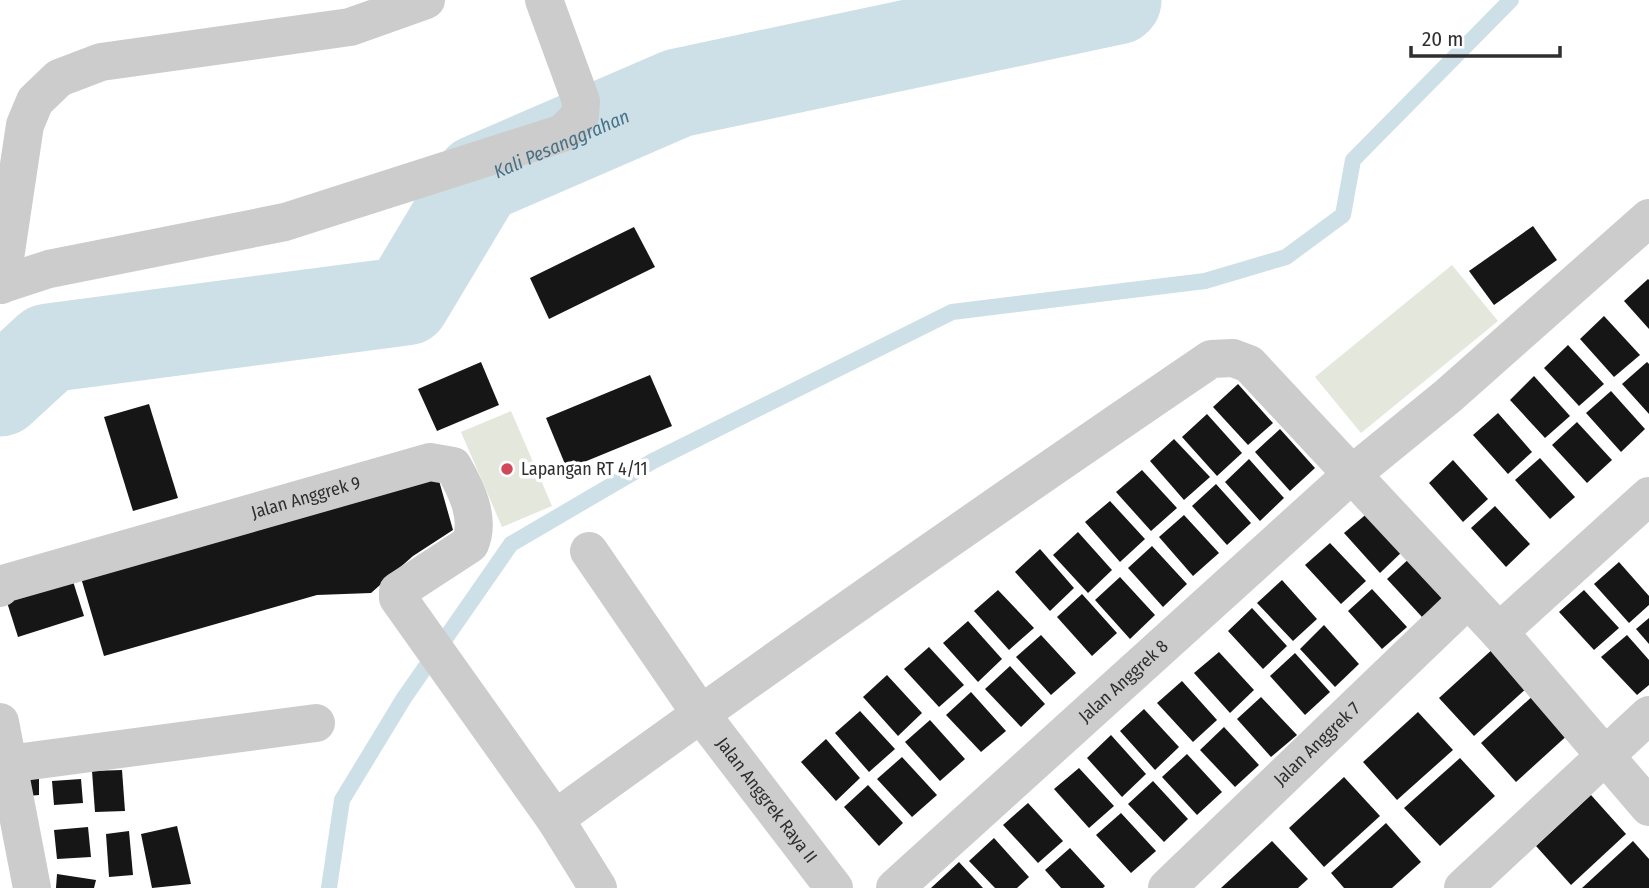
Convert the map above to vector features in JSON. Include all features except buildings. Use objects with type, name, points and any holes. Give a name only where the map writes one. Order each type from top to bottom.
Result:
[{"type":"street","points":[[426,0],[344,13],[101,62],[60,78],[35,101],[24,125],[0,285],[49,269],[285,222],[563,133],[580,116],[581,101],[544,0]]},
{"type":"street","name":"Jalan Anggrek 8","points":[[895,888],[1351,475],[1448,396],[1649,218]]},
{"type":"street","points":[[598,888],[555,819],[700,713],[1212,359],[1233,358],[1249,364],[1499,632],[1649,807]]},
{"type":"street","name":"Jalan Anggrek 9","points":[[0,588],[3,584],[430,462],[453,466],[475,518],[470,544],[398,591],[398,598],[555,819]]},
{"type":"street","points":[[1499,632],[1649,496]]},
{"type":"street","name":"Jalan Anggrek Raya II","points":[[589,551],[700,713],[834,888]]},
{"type":"street","name":"Jalan Anggrek 7","points":[[1167,888],[1468,599]]},
{"type":"street","points":[[1463,888],[1649,715]]},
{"type":"street","points":[[0,722],[32,888]]},
{"type":"street","points":[[8,764],[316,723]]},
{"type":"shaded area","points":[[1452,265],[1498,321],[1361,433],[1315,377]]},
{"type":"shaded area","name":"Lapangan RT 4/11","points":[[511,411],[552,506],[502,527],[461,432]]},
{"type":"waterway","name":"Kali Pesanggrahan","points":[[0,392],[48,348],[406,301],[479,179],[678,93],[1117,0]]},
{"type":"waterway","points":[[329,888],[342,800],[404,698],[511,544],[653,461],[952,312],[1205,281],[1286,257],[1343,215],[1353,160],[1511,0]]},
{"type":"place","name":"Lapangan RT 4/11","points":[[507,469]]}]
